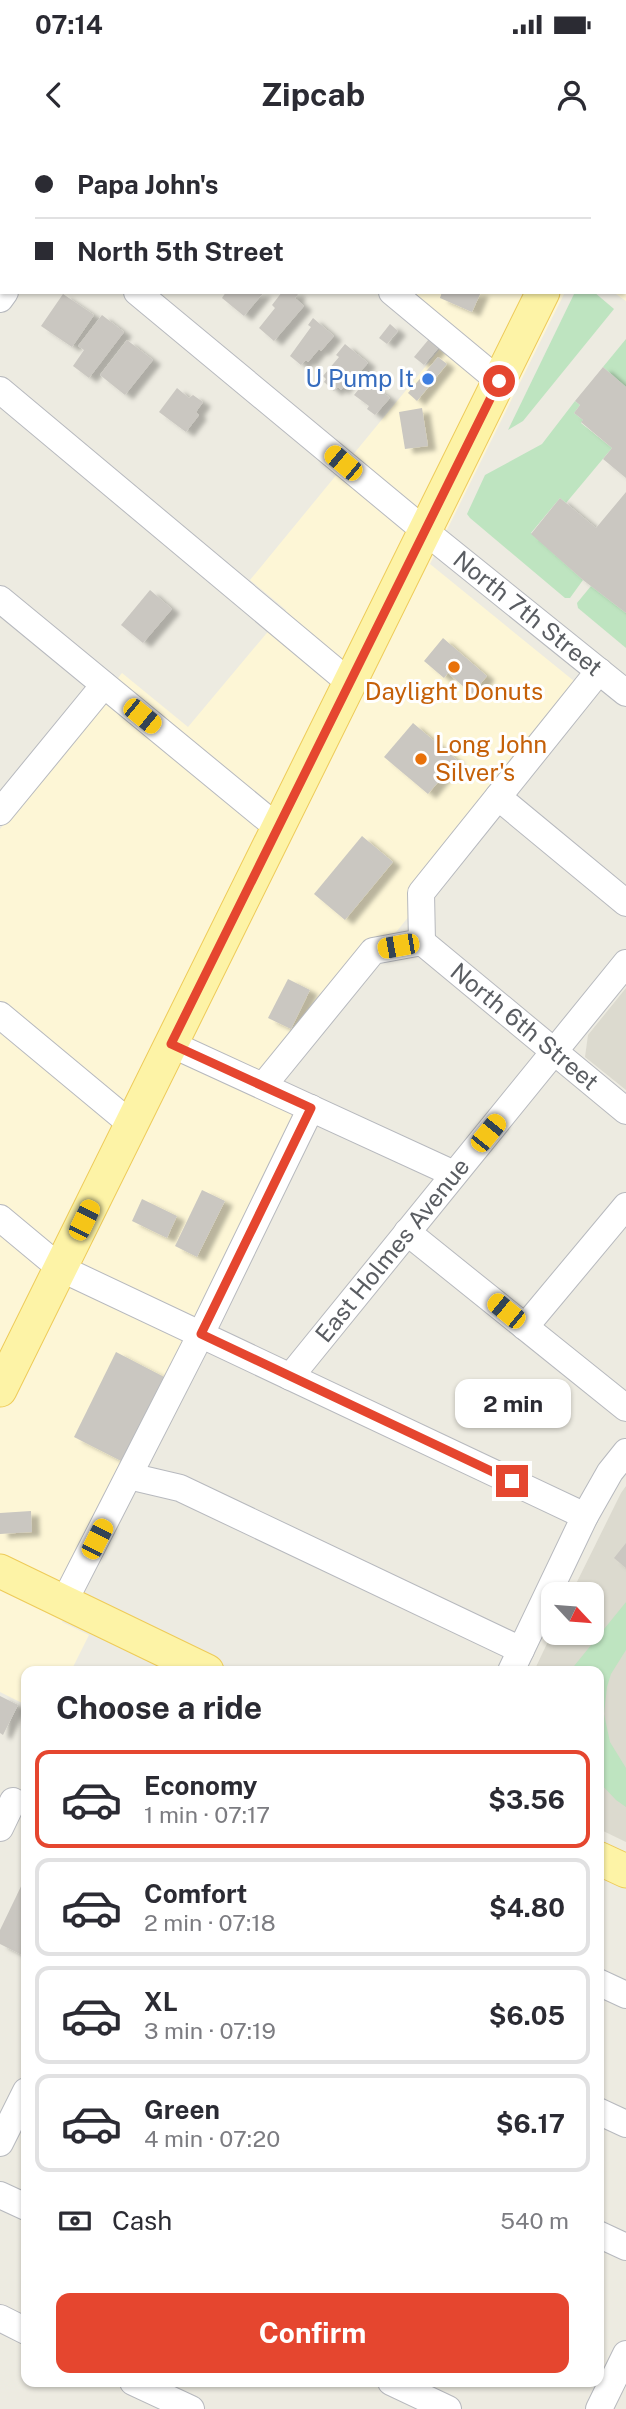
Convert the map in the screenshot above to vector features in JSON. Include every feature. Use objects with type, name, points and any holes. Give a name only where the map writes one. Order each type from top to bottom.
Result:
[{"type":"main road","points":[[0,1390],[542,294]]},
{"type":"main road","points":[[0,1571],[196,1666]]},
{"type":"main road","points":[[604,1861],[626,1871]]},
{"type":"street","name":"North 7th Street","points":[[139,294],[425,531],[626,693]]},
{"type":"street","points":[[394,294],[499,381]]},
{"type":"street","points":[[0,390],[350,682]]},
{"type":"street","points":[[0,599],[278,828]]},
{"type":"street","points":[[263,1086],[373,951],[422,942],[421,893],[599,671]]},
{"type":"street","points":[[1,807],[104,685]]},
{"type":"street","points":[[498,797],[626,903]]},
{"type":"street","name":"North 6th Street","points":[[422,942],[626,1111]]},
{"type":"street","name":"East Holmes Avenue","points":[[290,1377],[626,963]]},
{"type":"street","points":[[0,1016],[131,1124]]},
{"type":"street","points":[[171,1044],[454,1174]]},
{"type":"street","points":[[64,1602],[201,1334],[311,1108]]},
{"type":"street","points":[[526,1327],[626,1206]]},
{"type":"street","points":[[0,1218],[60,1268],[586,1516]]},
{"type":"street","points":[[407,1232],[626,1408]]},
{"type":"street","points":[[129,1476],[180,1488],[516,1660],[586,1516],[610,1472],[626,1452]]},
{"type":"street","points":[[0,1828],[13,1801]]},
{"type":"street","points":[[604,1985],[626,1995]]},
{"type":"street","points":[[0,2143],[21,2101]]},
{"type":"street","points":[[604,2114],[626,2124]]},
{"type":"street","points":[[0,2195],[21,2205]]},
{"type":"street","points":[[604,2237],[626,2247]]},
{"type":"street","points":[[0,2318],[21,2328]]},
{"type":"street","points":[[598,2409],[615,2359]]},
{"type":"street","points":[[144,2387],[191,2409]]},
{"type":"street","points":[[402,2387],[448,2409]]},
{"type":"shaded area","points":[[384,294],[564,294],[430,564],[590,694],[265,1093],[316,1119],[62,1622],[89,1635],[74,1666],[21,1666],[21,1702],[0,1692],[0,829],[122,673],[188,727],[286,610],[250,580],[444,344]]},
{"type":"shaded area","points":[[616,294],[626,294],[626,301]]},
{"type":"shaded area","points":[[626,988],[626,1090],[585,1057],[588,1035]]},
{"type":"shaded area","points":[[626,1486],[626,1842],[604,1831],[604,1666],[536,1666],[546,1645],[604,1645],[604,1582],[577,1582]]},
{"type":"green space","points":[[574,294],[596,294],[614,309],[523,421],[508,430]]},
{"type":"green space","points":[[626,339],[626,387],[603,367]]},
{"type":"green space","points":[[575,401],[580,405],[574,413],[583,420],[581,423],[612,448],[566,503],[560,498],[531,533],[583,580],[570,598],[565,598],[467,514],[485,475],[542,444]]},
{"type":"green space","points":[[591,586],[626,613],[626,648],[578,608],[577,603]]},
{"type":"green space","points":[[626,1602],[626,1650],[611,1674],[604,1714],[604,1666],[574,1666],[591,1645],[604,1645],[604,1629]]},
{"type":"green space","points":[[604,1714],[610,1742],[626,1768],[626,1807],[604,1787]]},
{"type":"building","points":[[63,294],[94,315],[72,347],[41,326]]},
{"type":"building","points":[[225,294],[262,294],[244,316],[222,298]]},
{"type":"building","points":[[280,294],[297,294],[295,298],[304,306],[274,341],[259,328],[275,308],[272,305]]},
{"type":"building","points":[[441,294],[480,294],[472,312],[440,298]]},
{"type":"building","points":[[102,315],[124,332],[89,378],[73,366],[84,350],[78,346]]},
{"type":"building","points":[[313,318],[334,336],[321,351],[319,349],[308,362],[306,360],[301,365],[290,356],[311,327],[308,325]]},
{"type":"building","points":[[390,324],[398,331],[387,344],[379,338]]},
{"type":"building","points":[[429,339],[439,347],[424,365],[414,357]]},
{"type":"building","points":[[127,340],[153,360],[125,395],[100,375]]},
{"type":"building","points":[[345,344],[368,363],[359,373],[357,371],[341,390],[338,387],[334,391],[324,382],[326,379],[323,376],[339,357],[336,355]]},
{"type":"building","name":"U Pump It","points":[[438,357],[447,364],[417,401],[408,393]]},
{"type":"building","points":[[603,367],[626,387],[626,478],[603,459],[612,448],[574,413],[580,405],[575,401]]},
{"type":"building","points":[[366,380],[390,398],[375,415],[367,409],[369,406],[354,395]]},
{"type":"building","points":[[177,388],[189,398],[193,395],[203,402],[196,412],[199,415],[186,432],[159,412]]},
{"type":"building","points":[[422,408],[428,446],[405,449],[399,412]]},
{"type":"building","points":[[626,492],[626,613],[583,580],[531,534],[560,498],[596,528]]},
{"type":"building","points":[[150,590],[172,609],[143,643],[121,625]]},
{"type":"building","name":"Daylight Donuts","points":[[443,638],[487,676],[472,694],[448,673],[444,678],[424,661]]},
{"type":"building","name":"Long John Silver's","points":[[413,723],[457,760],[428,794],[384,757]]},
{"type":"building","points":[[362,836],[393,862],[345,920],[314,894]]},
{"type":"building","points":[[288,979],[310,990],[291,1029],[268,1018]]},
{"type":"building","points":[[202,1190],[225,1201],[197,1257],[175,1246]]},
{"type":"building","points":[[142,1199],[177,1216],[167,1238],[132,1221]]},
{"type":"building","points":[[116,1352],[168,1379],[125,1463],[74,1437]]},
{"type":"building","points":[[31,1511],[32,1532],[0,1534],[0,1513]]},
{"type":"building","points":[[626,1543],[626,1568],[614,1558]]},
{"type":"building","points":[[0,1696],[18,1705],[3,1735],[0,1733]]},
{"type":"building","points":[[21,1886],[21,1954],[0,1944],[0,1930]]},
{"type":"place","name":"U Pump It","points":[[428,379]]},
{"type":"place","name":"Daylight Donuts","points":[[454,667]]},
{"type":"place","name":"Long John Silver's","points":[[421,759]]},
{"type":"route","points":[[499,381],[171,1044],[311,1108],[201,1334],[512,1481]]}]
